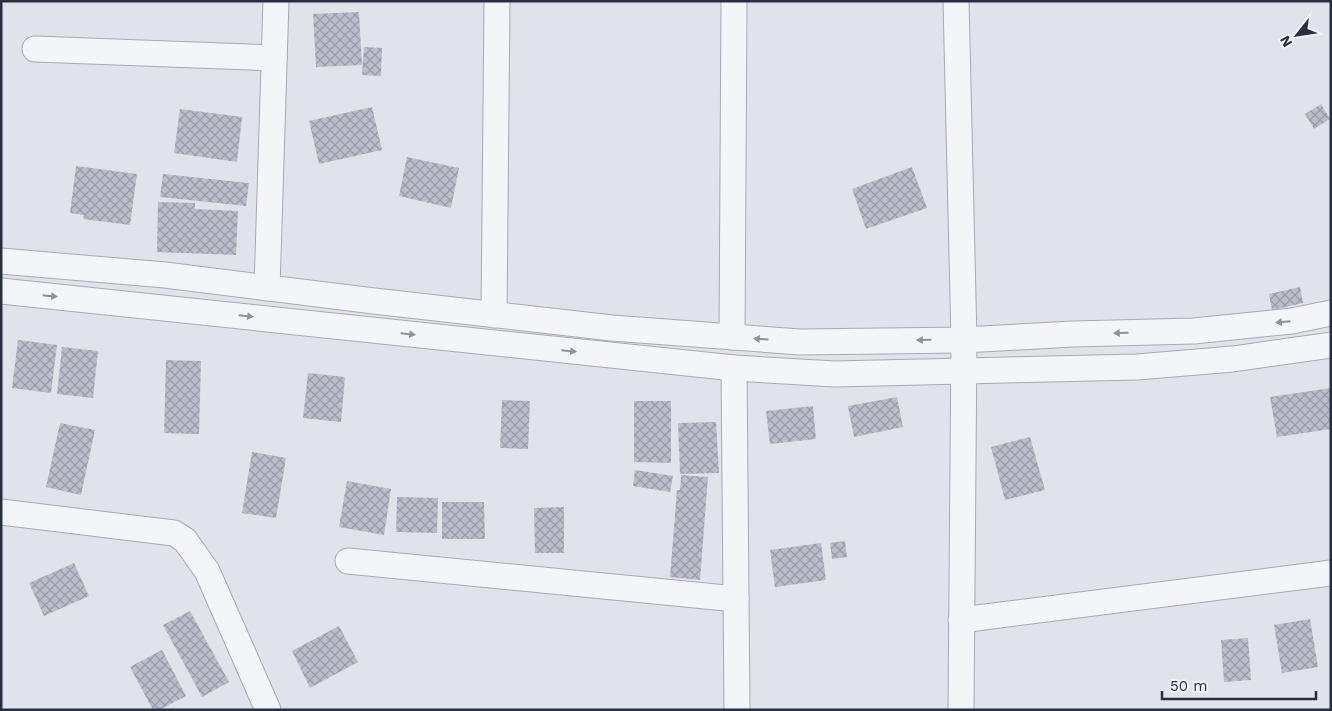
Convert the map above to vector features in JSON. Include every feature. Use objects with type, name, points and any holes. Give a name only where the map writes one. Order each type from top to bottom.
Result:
[{"type":"street","points":[[267,288],[276,1]]},
{"type":"street","points":[[494,315],[497,1]]},
{"type":"street","points":[[732,337],[734,1]]},
{"type":"street","points":[[956,1],[964,340],[961,710]]},
{"type":"street","points":[[35,49],[274,58]]},
{"type":"street","points":[[1,261],[165,275],[612,328],[800,342],[964,340],[1073,334],[1194,331],[1292,321],[1331,313]]},
{"type":"street","points":[[214,313],[219,282]]},
{"type":"street","points":[[1,290],[609,356],[734,368],[835,374],[1137,367],[1233,359],[1331,345]]},
{"type":"street","points":[[609,356],[612,328]]},
{"type":"street","points":[[1193,362],[1194,331]]},
{"type":"street","points":[[734,368],[737,710]]},
{"type":"street","points":[[1,512],[174,533],[185,540],[206,571],[268,710]]},
{"type":"street","points":[[348,561],[736,599]]},
{"type":"street","points":[[961,620],[1331,573]]},
{"type":"building","points":[[359,12],[362,65],[316,67],[313,14]]},
{"type":"building","points":[[364,47],[382,48],[381,76],[362,75]]},
{"type":"building","points":[[1321,104],[1330,119],[1314,129],[1305,114]]},
{"type":"building","points":[[372,107],[382,150],[319,164],[309,121]]},
{"type":"building","points":[[180,109],[242,117],[237,162],[174,153]]},
{"type":"building","points":[[407,157],[459,168],[451,208],[399,196]]},
{"type":"building","points":[[76,166],[137,174],[130,225],[83,219],[84,215],[70,213]]},
{"type":"building","points":[[912,167],[927,208],[866,229],[852,189]]},
{"type":"building","points":[[163,174],[249,183],[246,206],[160,197]]},
{"type":"building","points":[[158,202],[195,203],[195,209],[238,211],[236,255],[157,252]]},
{"type":"building","points":[[1300,287],[1303,303],[1272,310],[1269,294]]},
{"type":"building","points":[[18,340],[57,345],[51,393],[12,388]]},
{"type":"building","points":[[62,347],[98,351],[93,398],[57,394]]},
{"type":"building","points":[[166,360],[201,361],[199,434],[164,433]]},
{"type":"building","points":[[308,373],[345,377],[341,422],[303,418]]},
{"type":"building","points":[[1331,388],[1331,429],[1277,437],[1270,397]]},
{"type":"building","points":[[897,397],[903,427],[854,437],[848,406]]},
{"type":"building","points":[[502,400],[530,401],[528,449],[500,448]]},
{"type":"building","points":[[634,401],[671,401],[671,463],[634,462]]},
{"type":"building","points":[[813,406],[816,439],[770,444],[766,411]]},
{"type":"building","points":[[716,422],[719,473],[680,474],[678,423]]},
{"type":"building","points":[[60,423],[95,430],[81,495],[46,487]]},
{"type":"building","points":[[1030,437],[1045,490],[1005,500],[991,447]]},
{"type":"building","points":[[252,452],[286,458],[276,518],[242,513]]},
{"type":"building","points":[[635,470],[673,476],[670,492],[633,486]]},
{"type":"building","points":[[681,475],[708,477],[700,580],[670,577],[677,490],[680,490]]},
{"type":"building","points":[[347,481],[391,489],[384,535],[339,527]]},
{"type":"building","points":[[397,497],[438,498],[437,533],[396,532]]},
{"type":"building","points":[[442,502],[484,502],[485,539],[442,539]]},
{"type":"building","points":[[564,507],[564,553],[535,553],[534,508]]},
{"type":"building","points":[[845,541],[847,557],[832,559],[830,543]]},
{"type":"building","points":[[821,543],[826,580],[775,587],[770,550]]},
{"type":"building","points":[[74,563],[89,596],[44,616],[29,583]]},
{"type":"building","points":[[190,611],[229,682],[202,697],[163,625]]},
{"type":"building","points":[[1310,619],[1318,667],[1282,673],[1274,625]]},
{"type":"building","points":[[339,626],[358,662],[310,688],[292,651]]},
{"type":"building","points":[[1248,638],[1251,680],[1224,682],[1221,640]]},
{"type":"building","points":[[162,650],[186,696],[159,710],[153,710],[130,667]]}]
